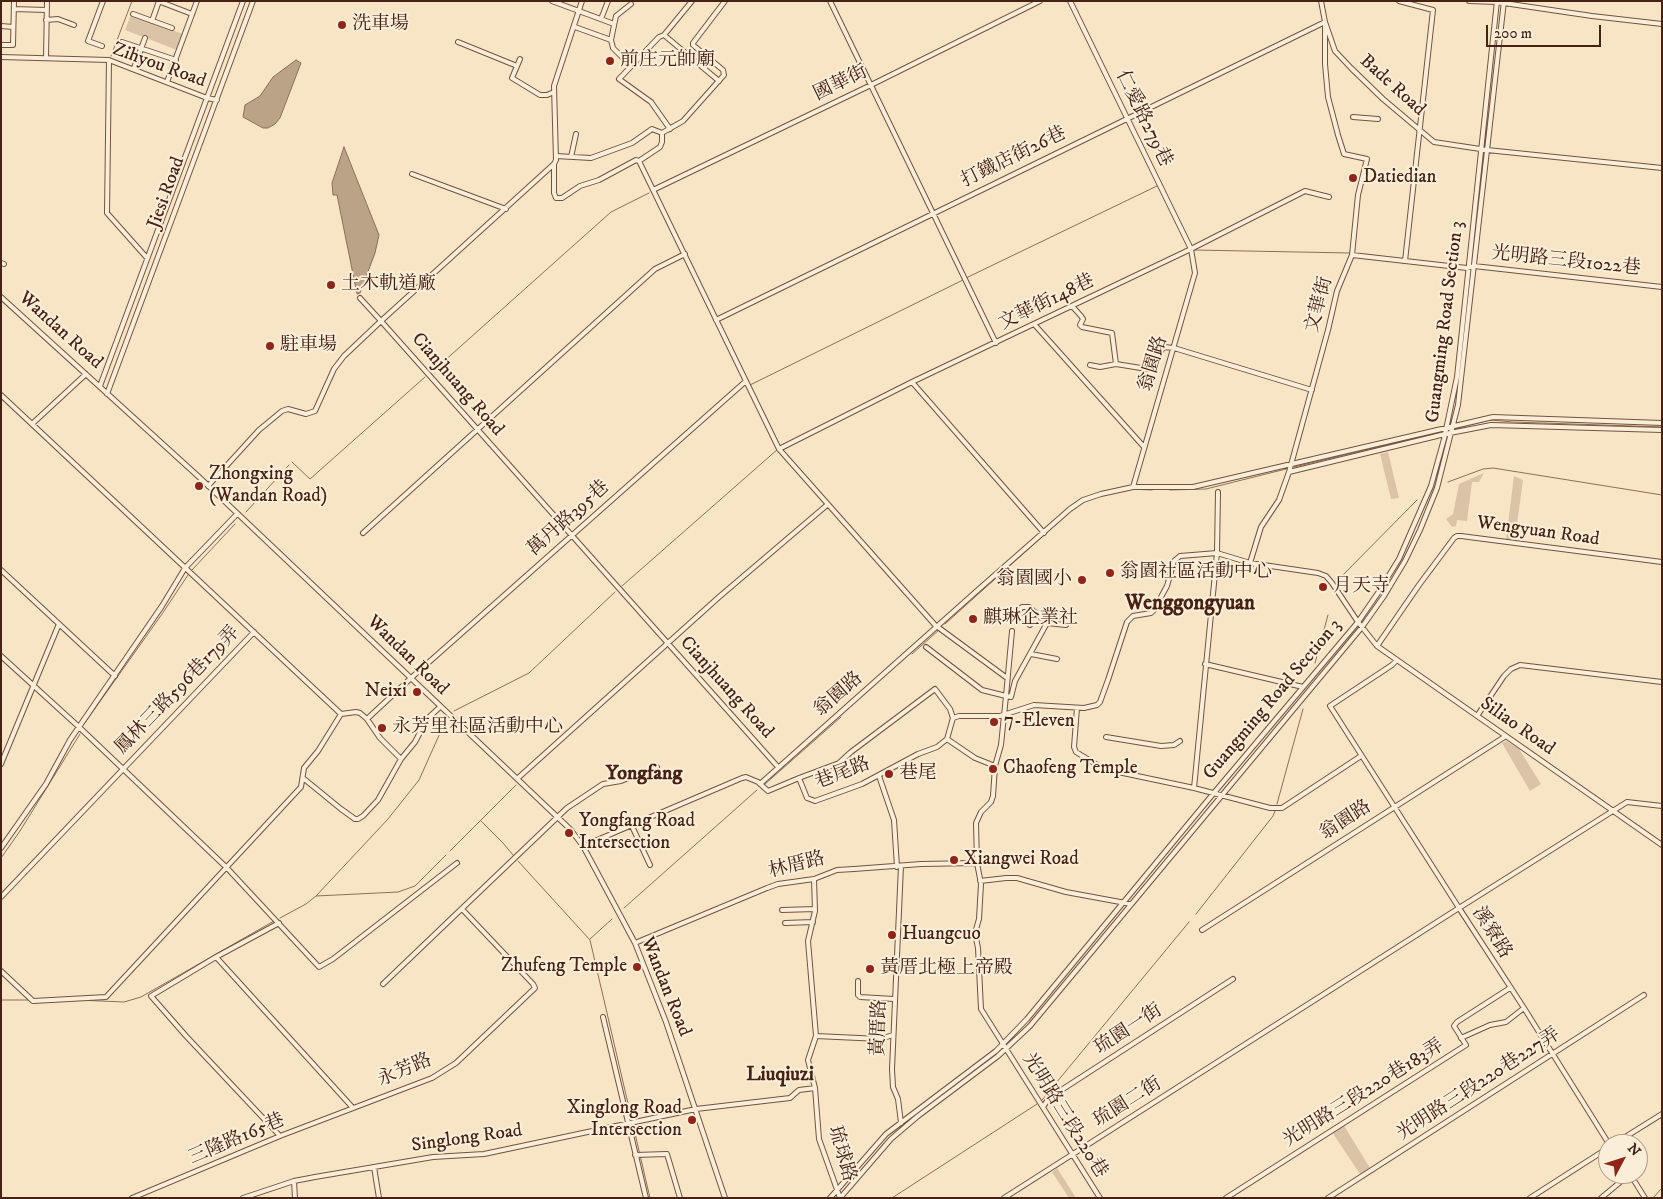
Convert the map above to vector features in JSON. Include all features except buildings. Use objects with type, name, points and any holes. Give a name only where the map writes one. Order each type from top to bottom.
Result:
[{"type":"street","points":[[1,45],[12,45],[14,1]]},
{"type":"street","points":[[46,1],[46,58]]},
{"type":"street","points":[[102,46],[88,41],[103,1]]},
{"type":"street","points":[[152,21],[159,1],[192,14]]},
{"type":"street","points":[[167,82],[196,1]]},
{"type":"street","name":"Jiesi Road","points":[[100,386],[243,1]]},
{"type":"street","name":"Jiesi Road","points":[[107,394],[253,1]]},
{"type":"street","points":[[552,1],[614,24]]},
{"type":"street","points":[[582,1],[556,78],[554,92],[556,156],[554,164],[554,193],[556,198],[562,198],[580,186],[599,180],[636,160],[639,161],[660,147],[662,133]]},
{"type":"street","points":[[601,19],[608,1]]},
{"type":"street","points":[[670,129],[650,102],[619,79],[630,65],[659,37],[664,35],[692,1]]},
{"type":"street","points":[[556,156],[591,158],[632,143],[652,129],[662,133],[683,121],[724,75],[723,70],[693,46],[693,43],[725,1]]},
{"type":"street","points":[[830,1],[996,343]]},
{"type":"street","name":"國華街","points":[[653,190],[1040,1]]},
{"type":"street","name":"仁愛路279巷","points":[[1070,1],[1192,249]]},
{"type":"street","name":"Bade Road","points":[[1321,1],[1325,22],[1335,51],[1376,92],[1434,142],[1484,150],[1662,168]]},
{"type":"street","points":[[1399,1],[1433,10],[1405,259]]},
{"type":"street","points":[[1469,1],[1504,2],[1592,16],[1662,24]]},
{"type":"street","name":"Guangming Road Section 3","points":[[840,1198],[884,1146],[904,1128],[1006,1050],[1030,1026],[1309,692],[1362,627],[1396,578],[1420,530],[1437,488],[1458,405],[1474,266],[1497,2]]},
{"type":"street","name":"Guangming Road Section 3","points":[[830,1198],[886,1134],[1003,1045],[1027,1019],[1358,622],[1399,559],[1431,486],[1447,427],[1457,377],[1467,268],[1504,2]]},
{"type":"street","points":[[630,65],[613,48],[611,40],[618,13],[631,4]]},
{"type":"street","points":[[14,9],[46,10]]},
{"type":"street","points":[[133,14],[172,28]]},
{"type":"street","points":[[46,20],[58,19],[74,25]]},
{"type":"street","name":"打鐵店街26巷","points":[[716,320],[1325,22]]},
{"type":"street","name":"文華街","points":[[1291,464],[1337,291],[1352,254],[1358,195],[1366,159],[1344,154],[1338,135],[1328,97],[1325,64],[1325,22]]},
{"type":"street","points":[[1,26],[13,27]]},
{"type":"street","points":[[574,27],[611,40]]},
{"type":"street","points":[[664,35],[719,81]]},
{"type":"street","points":[[134,68],[145,38]]},
{"type":"street","points":[[122,42],[142,47],[176,60]]},
{"type":"street","points":[[458,42],[517,66]]},
{"type":"street","name":"Zihyou Road","points":[[1,57],[109,60],[134,68],[207,98],[217,100]]},
{"type":"street","points":[[520,59],[512,78],[540,95],[554,92]]},
{"type":"street","points":[[109,60],[107,213],[147,258]]},
{"type":"street","points":[[1353,117],[1378,119]]},
{"type":"street","points":[[571,157],[576,134]]},
{"type":"street","points":[[639,161],[778,448],[826,505],[938,626],[1007,678]]},
{"type":"street","points":[[208,486],[259,430],[282,411],[288,409],[306,414],[315,411],[334,369],[344,356],[554,164]]},
{"type":"street","points":[[412,174],[506,208]]},
{"type":"street","name":"文華街148巷","points":[[778,448],[1192,249],[1305,191],[1328,197]]},
{"type":"street","name":"翁園路","points":[[1133,486],[1195,273],[1192,249]]},
{"type":"street","points":[[363,533],[655,269],[685,254]]},
{"type":"street","points":[[1352,254],[1467,268]]},
{"type":"street","name":"光明路三段1022巷","points":[[1467,268],[1474,266],[1662,287]]},
{"type":"street","name":"Wandan Road","points":[[1,297],[208,486],[570,829],[583,846],[635,943],[666,1022],[725,1198]]},
{"type":"street","name":"Cianjhuang Road","points":[[360,298],[778,767]]},
{"type":"street","points":[[1072,306],[1083,319],[1080,325],[1082,327],[1112,334],[1116,364]]},
{"type":"street","points":[[1034,324],[1144,447]]},
{"type":"street","points":[[1090,365],[1100,367],[1116,364],[1147,369],[1164,347],[1174,348],[1312,390]]},
{"type":"street","points":[[32,424],[86,374]]},
{"type":"street","name":"萬丹路395巷","points":[[368,719],[411,678],[746,381]]},
{"type":"street","points":[[912,382],[1044,533]]},
{"type":"street","points":[[1,395],[341,714]]},
{"type":"street","name":"翁園路","points":[[760,784],[1070,509],[1084,500],[1133,486],[1193,487],[1493,417],[1662,423]]},
{"type":"street","points":[[1289,472],[1445,434],[1491,425],[1662,430]]},
{"type":"street","points":[[1250,563],[1261,527],[1278,500],[1291,464]]},
{"type":"street","points":[[1194,788],[1217,553],[1218,492]]},
{"type":"street","points":[[518,778],[668,643],[826,505]]},
{"type":"street","points":[[1,848],[46,784],[79,727],[162,606],[185,568],[237,514]]},
{"type":"street","name":"Wengyuan Road","points":[[1377,646],[1425,577],[1457,536],[1662,562]]},
{"type":"street","points":[[953,718],[959,716],[978,717],[1005,714],[1034,705],[1077,708],[1093,707],[1100,702],[1118,654],[1127,622],[1133,616],[1154,610],[1166,586],[1174,561],[1180,556],[1217,553],[1250,563],[1318,573],[1326,576],[1332,583],[1358,622]]},
{"type":"street","points":[[1,570],[114,676]]},
{"type":"street","points":[[1030,624],[1017,613],[1022,606],[1029,607],[1047,623],[1066,625]]},
{"type":"street","name":"Siliao Road","points":[[1358,622],[1377,646],[1662,845]]},
{"type":"street","points":[[926,647],[982,690],[1011,697],[1015,681],[1047,623]]},
{"type":"street","points":[[1,764],[58,624]]},
{"type":"street","points":[[977,863],[976,823],[981,812],[991,802],[993,796],[1005,714],[1012,631]]},
{"type":"street","name":"鳳林三路596巷179弄","points":[[1,897],[254,632]]},
{"type":"street","points":[[1031,654],[1057,659]]},
{"type":"street","points":[[1,656],[228,868],[319,967],[457,864]]},
{"type":"street","points":[[1397,660],[1330,706],[1459,908]]},
{"type":"street","points":[[1205,664],[1303,687],[1309,692]]},
{"type":"street","points":[[1476,716],[1504,676],[1511,669],[1520,665],[1662,682]]},
{"type":"street","points":[[799,778],[838,763],[935,689],[950,709],[953,718],[947,739],[975,758],[996,766]]},
{"type":"street","points":[[303,778],[355,820],[358,819],[378,800],[401,759],[415,742],[427,720],[440,706]]},
{"type":"street","points":[[1077,708],[1074,747],[1076,752],[1104,768],[1194,788],[1270,808],[1282,808],[1361,756]]},
{"type":"street","points":[[1,971],[32,1001],[106,997],[228,868],[301,787],[304,768],[318,751],[341,714],[356,712],[368,719],[380,738],[401,759]]},
{"type":"street","name":"翁園路","points":[[1202,930],[1506,736]]},
{"type":"street","points":[[1106,737],[1161,746],[1174,745],[1180,742]]},
{"type":"street","name":"巷尾路","points":[[760,784],[765,790],[770,791],[799,778],[807,798],[815,801],[862,784],[918,754],[938,746],[947,739]]},
{"type":"street","points":[[383,984],[576,801],[603,784],[621,781],[657,767]]},
{"type":"street","name":"黃厝路","points":[[879,776],[894,820],[899,866],[892,1069],[893,1087],[898,1099],[901,1123],[904,1128]]},
{"type":"street","points":[[583,846],[742,778],[750,778],[760,784]]},
{"type":"street","name":"溪寮路","points":[[1603,1134],[1459,908],[1627,802],[1662,806]]},
{"type":"street","points":[[632,824],[650,864]]},
{"type":"street","name":"林厝路","points":[[635,943],[767,888],[814,879],[837,870],[921,864],[977,863]]},
{"type":"street","name":"光明路三段220巷","points":[[977,863],[980,881],[979,919],[975,932],[978,948],[981,1009],[1100,1198]]},
{"type":"street","points":[[980,881],[1017,878],[1066,892],[1130,904]]},
{"type":"street","points":[[814,879],[815,909],[808,941],[816,1036],[880,1039],[893,1035]]},
{"type":"street","name":"琉園二街","points":[[1004,1198],[1459,908]]},
{"type":"street","points":[[782,910],[815,909]]},
{"type":"street","name":"永芳路","points":[[353,1108],[432,1078],[456,1062],[534,989],[533,984],[462,910]]},
{"type":"street","points":[[785,922],[812,922]]},
{"type":"street","points":[[279,923],[153,994],[152,998],[280,1136]]},
{"type":"street","points":[[216,957],[353,1108]]},
{"type":"street","name":"琉園一街","points":[[1043,1107],[1050,1098],[1233,979]]},
{"type":"street","points":[[858,981],[858,995],[860,997],[894,999]]},
{"type":"street","name":"光明路三段220巷183弄","points":[[1226,1198],[1466,1045],[1454,1026],[1457,1022],[1510,988]]},
{"type":"street","name":"光明路三段220巷227弄","points":[[1328,1198],[1644,995]]},
{"type":"street","points":[[1461,1038],[1490,1025],[1506,1022],[1524,1008]]},
{"type":"street","points":[[603,1017],[631,1123],[646,1198]]},
{"type":"street","name":"琉球路","points":[[816,1036],[808,1055],[808,1060],[815,1088],[819,1139],[840,1198]]},
{"type":"street","points":[[696,1109],[790,1098],[799,1090],[815,1088]]},
{"type":"street","name":"三隆路165巷","points":[[132,1198],[280,1136],[353,1108]]},
{"type":"street","name":"Singlong Road","points":[[243,1198],[294,1181],[433,1157],[484,1154],[696,1109]]},
{"type":"street","points":[[1630,1134],[1662,1114]]},
{"type":"street","points":[[638,1155],[667,1154],[680,1198]]},
{"type":"street","points":[[1530,1198],[1598,1154]]},
{"type":"street","points":[[374,1167],[379,1198]]},
{"type":"street","points":[[294,1181],[295,1198]]},
{"type":"street","points":[[1601,1198],[1618,1184]]},
{"type":"street","points":[[1636,1184],[1645,1198]]},
{"type":"shaded area","points":[[131,15],[183,34],[177,50],[125,30]]},
{"type":"shaded area","points":[[296,60],[301,63],[280,118],[275,124],[268,128],[263,128],[243,117],[245,105],[260,96],[273,77]]},
{"type":"shaded area","points":[[344,147],[379,235],[375,253],[360,293],[357,294],[337,195],[333,195],[332,183]]},
{"type":"shaded area","points":[[1388,452],[1399,498],[1391,499],[1380,454]]},
{"type":"shaded area","points":[[1484,473],[1479,482],[1472,482],[1467,521],[1457,520],[1456,526],[1452,527],[1446,519],[1453,514],[1459,484]]},
{"type":"shaded area","points":[[1514,476],[1523,480],[1515,539],[1506,540]]},
{"type":"shaded area","points":[[1506,741],[1519,749],[1541,784],[1530,791],[1502,743]]},
{"type":"shaded area","points":[[1343,1124],[1370,1168],[1360,1174],[1332,1132]]},
{"type":"shaded area","points":[[1057,1168],[1076,1198],[1069,1198],[1052,1172]]},
{"type":"waterway","points":[[111,56],[132,1]]},
{"type":"waterway","points":[[966,278],[1159,185]]},
{"type":"waterway","points":[[433,371],[611,212],[649,193]]},
{"type":"waterway","points":[[1194,250],[1350,253]]},
{"type":"waterway","points":[[750,385],[963,280]]},
{"type":"waterway","points":[[292,462],[310,479],[425,377]]},
{"type":"waterway","points":[[764,413],[779,445]]},
{"type":"waterway","points":[[1461,427],[1490,420],[1662,427]]},
{"type":"waterway","points":[[1294,467],[1440,432]]},
{"type":"waterway","points":[[622,586],[778,449]]},
{"type":"waterway","points":[[246,512],[289,465]]},
{"type":"waterway","points":[[1448,482],[1483,469],[1493,468],[1662,495]]},
{"type":"waterway","points":[[1170,490],[1206,489],[1286,469]]},
{"type":"waterway","points":[[1129,489],[1152,490]]},
{"type":"waterway","points":[[1338,580],[1417,500]]},
{"type":"waterway","points":[[945,624],[1073,509]]},
{"type":"waterway","points":[[192,570],[235,524]]},
{"type":"waterway","points":[[84,724],[188,575]]},
{"type":"waterway","points":[[454,711],[529,673],[615,592]]},
{"type":"waterway","points":[[1315,663],[1328,615]]},
{"type":"waterway","points":[[912,654],[939,630]]},
{"type":"waterway","points":[[1277,804],[1303,709]]},
{"type":"waterway","points":[[764,785],[841,717]]},
{"type":"waterway","points":[[316,896],[388,819],[419,780],[445,722]]},
{"type":"waterway","points":[[1,858],[20,831],[80,734]]},
{"type":"waterway","points":[[450,851],[516,785]]},
{"type":"waterway","points":[[624,908],[757,790]]},
{"type":"waterway","points":[[1196,914],[1275,811]]},
{"type":"waterway","points":[[481,821],[513,855]]},
{"type":"waterway","points":[[280,918],[306,904],[316,896],[398,892],[415,886],[446,855]]},
{"type":"waterway","points":[[518,861],[590,940],[650,1198]]},
{"type":"waterway","points":[[590,939],[612,919]]},
{"type":"waterway","points":[[77,1000],[124,1002],[141,997],[274,921]]},
{"type":"waterway","points":[[1042,1100],[1189,922]]},
{"type":"waterway","points":[[1,1000],[29,1000]]},
{"type":"waterway","points":[[892,1198],[1037,1104]]},
{"type":"waterway","points":[[1653,1198],[1662,1188]]},
{"type":"place","name":"洗車場","points":[[342,25]]},
{"type":"place","name":"前庄元帥廟","points":[[610,61]]},
{"type":"place","name":"Datiedian","points":[[1353,178]]},
{"type":"place","name":"土木軌道廠","points":[[331,285]]},
{"type":"place","name":"駐車場","points":[[270,346]]},
{"type":"place","name":"Zhongxing (Wandan Road)","points":[[199,486]]},
{"type":"place","name":"翁園社區活動中心","points":[[1110,573]]},
{"type":"place","name":"翁園國小","points":[[1082,580]]},
{"type":"place","name":"月天寺","points":[[1323,587]]},
{"type":"place","name":"麒琳企業社","points":[[973,619]]},
{"type":"place","name":"Neixi","points":[[417,692]]},
{"type":"place","name":"7-Eleven","points":[[994,722]]},
{"type":"place","name":"永芳里社區活動中心","points":[[382,728]]},
{"type":"place","name":"Chaofeng Temple","points":[[993,769]]},
{"type":"place","name":"巷尾","points":[[889,774]]},
{"type":"place","name":"Yongfang Road Intersection","points":[[569,833]]},
{"type":"place","name":"Xiangwei Road","points":[[954,860]]},
{"type":"place","name":"Huangcuo","points":[[892,935]]},
{"type":"place","name":"Zhufeng Temple","points":[[637,967]]},
{"type":"place","name":"黃厝北極上帝殿","points":[[870,969]]},
{"type":"place","name":"Xinglong Road Intersection","points":[[692,1120]]},
{"type":"district","name":"Wenggongyuan","points":[[1190,605]]},
{"type":"district","name":"Yongfang","points":[[644,775]]},
{"type":"district","name":"Liuqiuzi","points":[[780,1076]]}]
